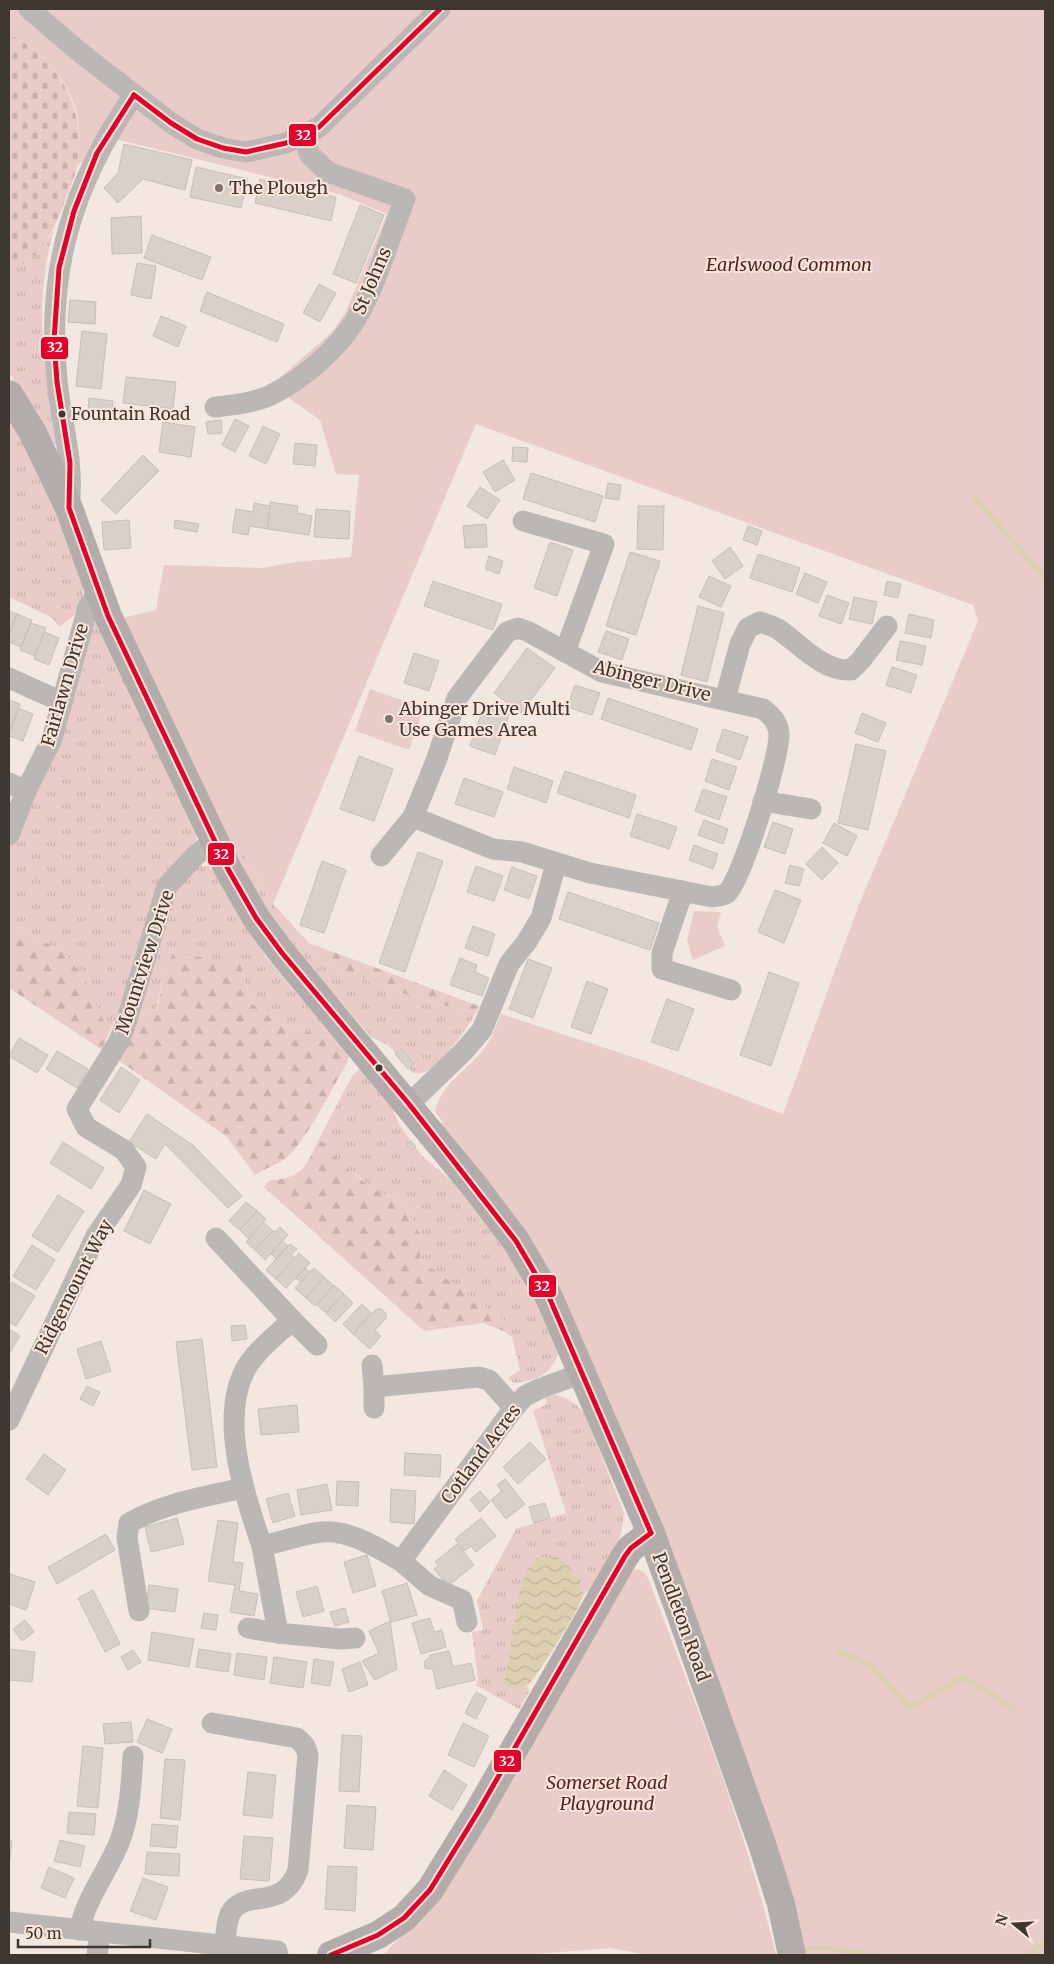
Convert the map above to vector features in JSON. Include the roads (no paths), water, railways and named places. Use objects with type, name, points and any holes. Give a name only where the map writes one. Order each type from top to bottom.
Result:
[{"type":"street","points":[[29,9],[171,123],[197,139],[223,148],[246,152],[303,137],[320,127],[440,9]]},
{"type":"street","points":[[69,508],[70,463],[57,382],[54,340],[54,312],[59,268],[74,211],[97,153],[134,95]]},
{"type":"street","name":"St Johns","points":[[215,407],[242,404],[270,396],[297,378],[331,350],[356,320],[405,199],[328,172],[310,155],[303,137]]},
{"type":"street","name":"Pendleton Road","points":[[9,394],[33,433],[69,508],[98,591],[228,869],[266,932],[408,1104],[516,1241],[549,1297],[651,1533],[762,1844],[780,1904],[792,1955]]},
{"type":"street","points":[[523,521],[604,544],[565,652]]},
{"type":"street","name":"Fairlawn Drive","points":[[9,835],[18,787],[52,739],[88,606],[98,591]]},
{"type":"street","points":[[725,699],[740,644],[748,628],[760,622],[776,628],[803,649],[838,671],[851,670],[887,626]]},
{"type":"street","name":"Abinger Drive","points":[[518,628],[565,652],[602,672],[764,709],[776,719],[779,734],[764,801],[735,882],[726,894],[712,897],[556,864],[522,852],[494,849],[413,817],[436,761],[457,698],[507,632],[518,628]]},
{"type":"street","points":[[9,678],[62,702]]},
{"type":"street","points":[[764,801],[811,809]]},
{"type":"street","points":[[381,856],[413,817]]},
{"type":"street","name":"Mountview Drive","points":[[118,1043],[168,886],[196,855],[215,840]]},
{"type":"street","points":[[408,1104],[463,1052],[482,1030],[510,964],[526,943],[541,918],[556,864]]},
{"type":"street","points":[[682,891],[662,953],[662,969],[731,990]]},
{"type":"street","name":"Ridgemount Way","points":[[9,1420],[96,1236],[131,1185],[136,1167],[124,1150],[86,1126],[77,1109],[118,1043]]},
{"type":"street","points":[[216,1238],[317,1345]]},
{"type":"street","points":[[278,1633],[262,1546],[243,1488],[235,1426],[239,1386],[245,1370],[257,1354],[292,1320]]},
{"type":"street","points":[[372,1365],[374,1408]]},
{"type":"street","name":"Cotland Acres","points":[[401,1561],[514,1408],[525,1396],[582,1373]]},
{"type":"street","points":[[374,1387],[478,1377],[489,1380],[514,1408]]},
{"type":"street","points":[[139,1611],[127,1538],[129,1522],[144,1514],[178,1503],[243,1488]]},
{"type":"street","points":[[262,1546],[322,1532],[339,1533],[358,1539],[401,1561],[430,1586],[462,1600],[467,1622]]},
{"type":"street","points":[[331,1955],[360,1950],[378,1935],[404,1918],[430,1890],[478,1812],[626,1556],[632,1548],[651,1533]]},
{"type":"street","points":[[248,1628],[340,1639],[355,1638]]},
{"type":"street","points":[[212,1723],[296,1738],[305,1746],[308,1755],[298,1870],[295,1879],[277,1895],[244,1901],[234,1908],[228,1919],[225,1945]]},
{"type":"street","points":[[97,1955],[90,1931],[82,1916],[125,1826],[129,1807],[133,1756]]},
{"type":"street","points":[[9,1922],[277,1951],[278,1955]]},
{"type":"water","points":[[557,1556],[575,1574],[581,1586],[582,1598],[567,1627],[534,1678],[528,1685],[515,1689],[504,1683],[519,1595],[525,1574],[537,1558]]},
{"type":"waterway","points":[[975,498],[1011,539]]},
{"type":"waterway","points":[[1016,545],[1045,578]]},
{"type":"waterway","points":[[840,1652],[872,1666],[909,1708],[964,1677],[1013,1708]]},
{"type":"waterway","points":[[1025,1955],[1045,1943]]},
{"type":"waterway","points":[[802,1949],[829,1948],[874,1955]]},
{"type":"place","name":"The Plough","points":[[219,188]]},
{"type":"place","name":"Fountain Road","points":[[62,414]]},
{"type":"place","name":"Abinger Drive Multi Use Games Area","points":[[389,719]]},
{"type":"park label","name":"Earlswood Common","points":[[789,265]]},
{"type":"park label","name":"Somerset Road Playground","points":[[607,1794]]}]
